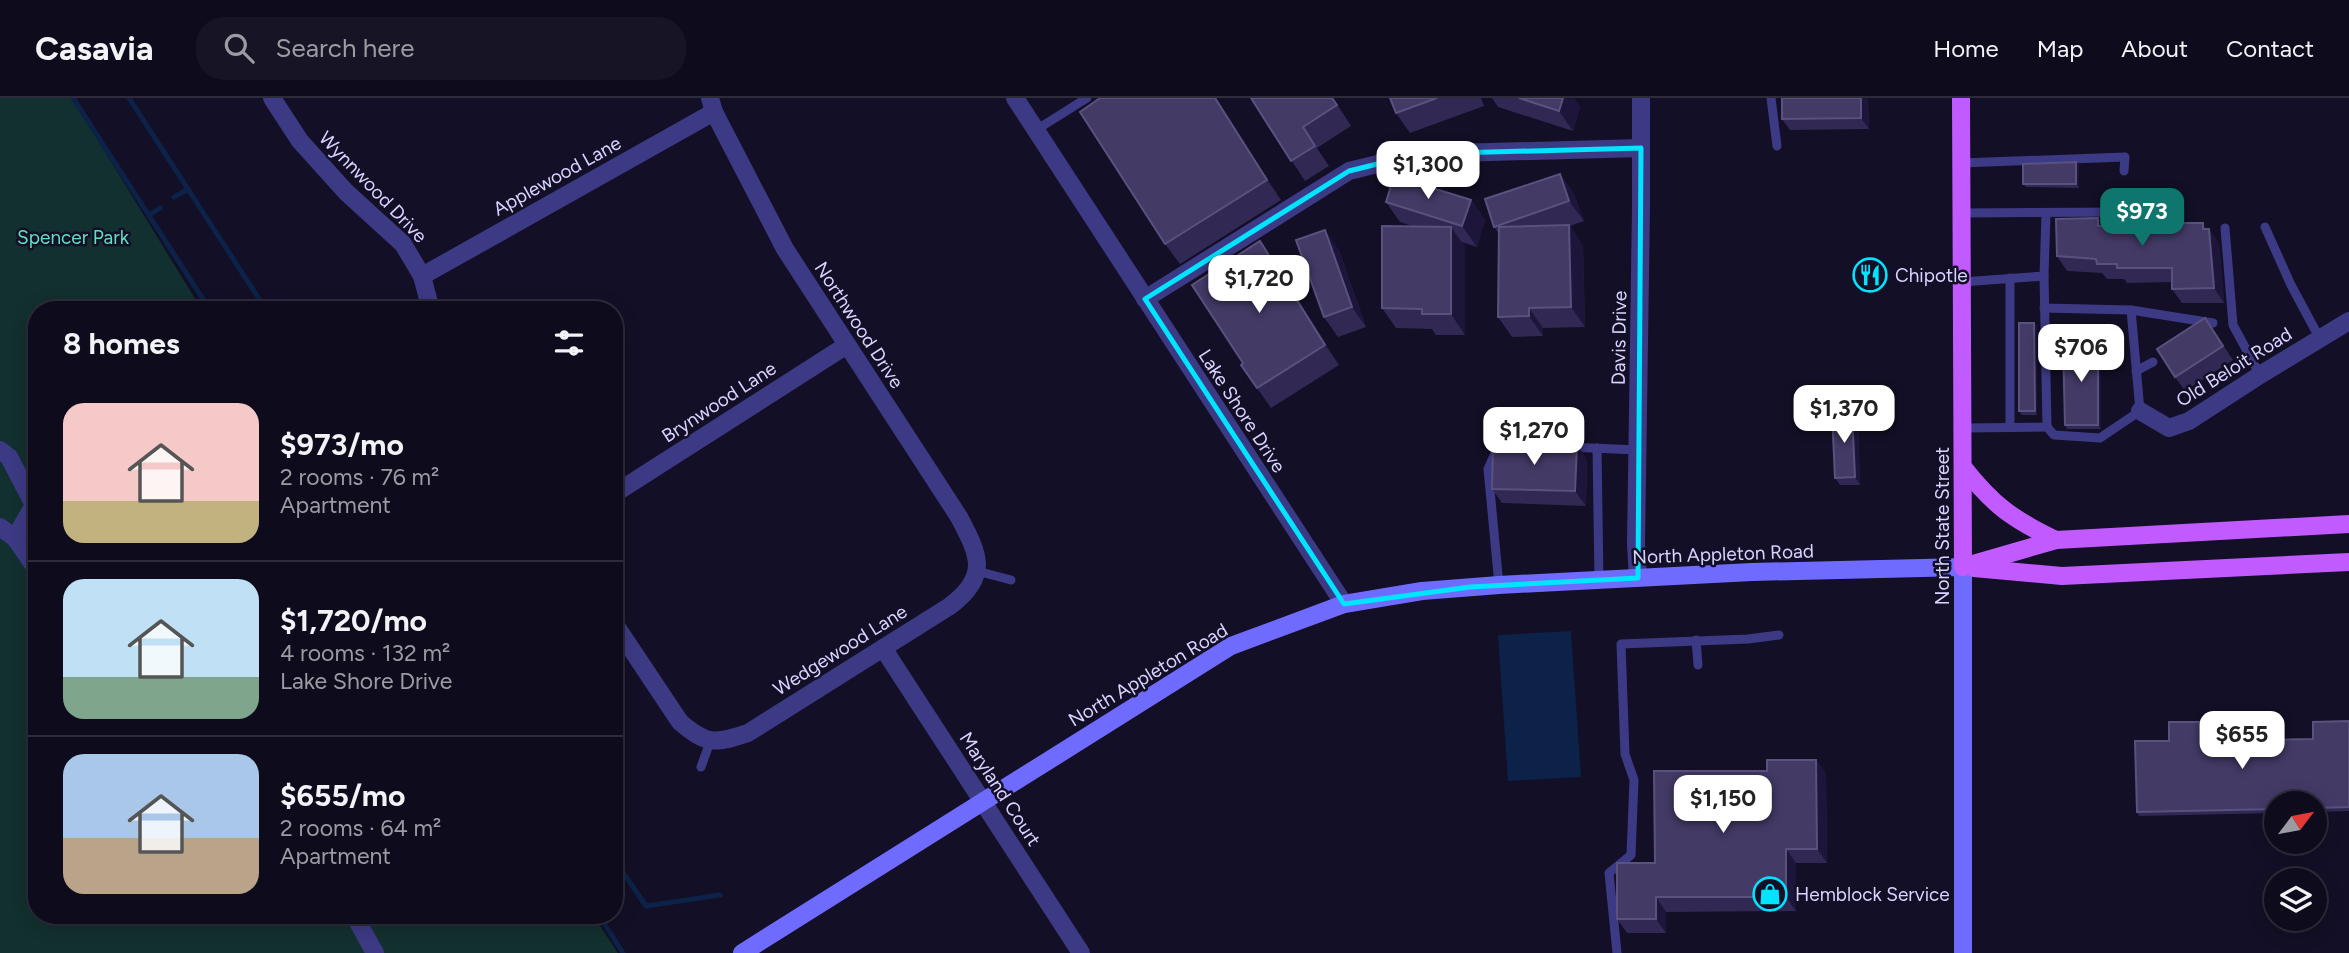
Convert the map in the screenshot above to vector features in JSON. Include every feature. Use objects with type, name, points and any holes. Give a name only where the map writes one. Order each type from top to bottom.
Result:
[{"type":"main road","name":"North State Street","points":[[1961,98],[1963,953]]},
{"type":"main road","points":[[1963,467],[1986,496],[2007,513],[2056,540]]},
{"type":"main road","points":[[1963,567],[2056,540],[2349,524]]},
{"type":"main road","points":[[1963,567],[2062,576],[2349,562]]},
{"type":"main road","name":"North Appleton Road","points":[[742,953],[1231,646],[1344,604],[1422,591],[1499,585],[1752,572],[1963,567]]},
{"type":"street","name":"Wynnwood Drive","points":[[272,98],[300,141],[346,192],[403,244],[422,276],[429,301]]},
{"type":"street","name":"Lake Shore Drive","points":[[1015,98],[1344,604]]},
{"type":"street","name":"Davis Drive","points":[[1638,578],[1636,545],[1641,98]]},
{"type":"street","name":"Applewood Lane","points":[[422,276],[712,105]]},
{"type":"street","name":"Northwood Drive","points":[[712,105],[785,249],[959,517],[976,550],[977,571]]},
{"type":"street","points":[[1145,299],[1349,171],[1418,154],[1641,148]]},
{"type":"street","name":"Old Beloit Road","points":[[2140,411],[2169,428],[2189,421],[2349,321]]},
{"type":"street","name":"Brynwood Lane","points":[[623,488],[847,345]]},
{"type":"street","points":[[0,450],[9,457],[28,493]]},
{"type":"street","points":[[15,538],[28,515]]},
{"type":"street","points":[[0,527],[15,538],[28,557]]},
{"type":"street","name":"Wedgewood Lane","points":[[710,742],[722,742],[748,733],[883,648],[962,597],[977,571]]},
{"type":"street","points":[[623,636],[680,722],[694,734],[710,742]]},
{"type":"street","name":"Maryland Court","points":[[883,648],[1082,953]]},
{"type":"street","points":[[359,924],[375,953]]},
{"type":"lane","points":[[1036,130],[1087,98]]},
{"type":"lane","points":[[1771,98],[1777,146]]},
{"type":"lane","points":[[1961,163],[2125,157],[2124,171]]},
{"type":"lane","points":[[1961,213],[2126,212]]},
{"type":"lane","points":[[2046,214],[2044,276],[2047,427],[2054,435],[2100,438],[2140,411],[2131,310]]},
{"type":"lane","points":[[2265,227],[2291,285],[2320,339]]},
{"type":"lane","points":[[2225,228],[2233,326],[2260,375]]},
{"type":"lane","points":[[1962,282],[2044,276]]},
{"type":"lane","points":[[2010,278],[2010,426]]},
{"type":"lane","points":[[2045,308],[2131,310],[2213,323]]},
{"type":"lane","points":[[2136,371],[2153,362]]},
{"type":"lane","points":[[1963,428],[2047,427]]},
{"type":"lane","points":[[1556,447],[1638,450]]},
{"type":"lane","points":[[1597,448],[1599,581]]},
{"type":"lane","points":[[1499,585],[1488,469],[1495,453],[1505,449]]},
{"type":"lane","points":[[977,571],[1012,580]]},
{"type":"lane","points":[[1617,953],[1609,873],[1631,855],[1633,780],[1625,754],[1621,645],[1779,635]]},
{"type":"lane","points":[[1696,640],[1698,665]]},
{"type":"lane","points":[[701,767],[710,742]]},
{"type":"highlighted area","points":[[1641,148],[1638,578],[1470,587],[1344,604],[1145,299],[1349,171],[1418,154]]},
{"type":"green space","name":"Spencer Park","points":[[0,98],[72,98],[196,301],[28,301],[28,924],[599,924],[618,953],[0,953]]},
{"type":"water","points":[[1571,631],[1581,777],[1508,781],[1498,635]]},
{"type":"building","points":[[1100,98],[1215,98],[1267,180],[1165,244],[1080,112]]},
{"type":"building","points":[[1251,98],[1332,98],[1337,105],[1303,127],[1315,146],[1291,161]]},
{"type":"building","points":[[1390,98],[1437,98],[1396,113]]},
{"type":"building","points":[[1519,98],[1563,98],[1559,111]]},
{"type":"building","points":[[1782,98],[1861,98],[1861,118],[1782,119]]},
{"type":"building","points":[[2076,162],[2076,184],[2023,184],[2023,164]]},
{"type":"building","points":[[1560,174],[1569,201],[1494,227],[1485,199]]},
{"type":"building","points":[[1394,176],[1471,200],[1462,226],[1386,202]]},
{"type":"building","points":[[2098,218],[2098,226],[2203,223],[2203,229],[2209,229],[2214,288],[2172,289],[2172,268],[2117,268],[2117,264],[2097,264],[2096,259],[2057,256],[2056,219]]},
{"type":"building","points":[[1569,225],[1571,307],[1529,308],[1529,316],[1498,317],[1499,227]]},
{"type":"building","points":[[1382,226],[1451,227],[1451,314],[1422,314],[1422,309],[1382,308]]},
{"type":"building","points":[[1325,230],[1352,307],[1324,317],[1296,240]]},
{"type":"building","points":[[1260,241],[1325,345],[1257,388],[1192,285]]},
{"type":"building","points":[[2205,318],[2223,346],[2175,377],[2157,349]]},
{"type":"building","points":[[2019,323],[2034,323],[2035,411],[2019,411]]},
{"type":"building","points":[[2063,343],[2098,343],[2098,425],[2065,425]]},
{"type":"building","points":[[1852,412],[1855,477],[1835,478],[1832,413]]},
{"type":"building","points":[[1493,443],[1577,445],[1575,491],[1492,489]]},
{"type":"building","points":[[2349,721],[2349,807],[2328,808],[2328,791],[2264,791],[2264,809],[2137,812],[2135,741],[2169,741],[2169,722],[2209,722],[2210,741],[2313,739],[2313,722]]},
{"type":"building","points":[[1767,760],[1816,760],[1817,849],[1786,849],[1786,897],[1656,897],[1656,919],[1617,919],[1617,863],[1655,863],[1654,771],[1767,771]]},
{"type":"waterway","points":[[73,98],[204,301]]},
{"type":"waterway","points":[[129,98],[260,301]]},
{"type":"waterway","points":[[174,197],[188,189]]},
{"type":"waterway","points":[[149,215],[160,208]]},
{"type":"waterway","points":[[623,872],[646,906],[720,895]]},
{"type":"waterway","points":[[605,924],[623,953]]},
{"type":"place","name":"Chipotle","points":[[1870,275]]},
{"type":"place","name":"Hemblock Service","points":[[1770,894]]}]
